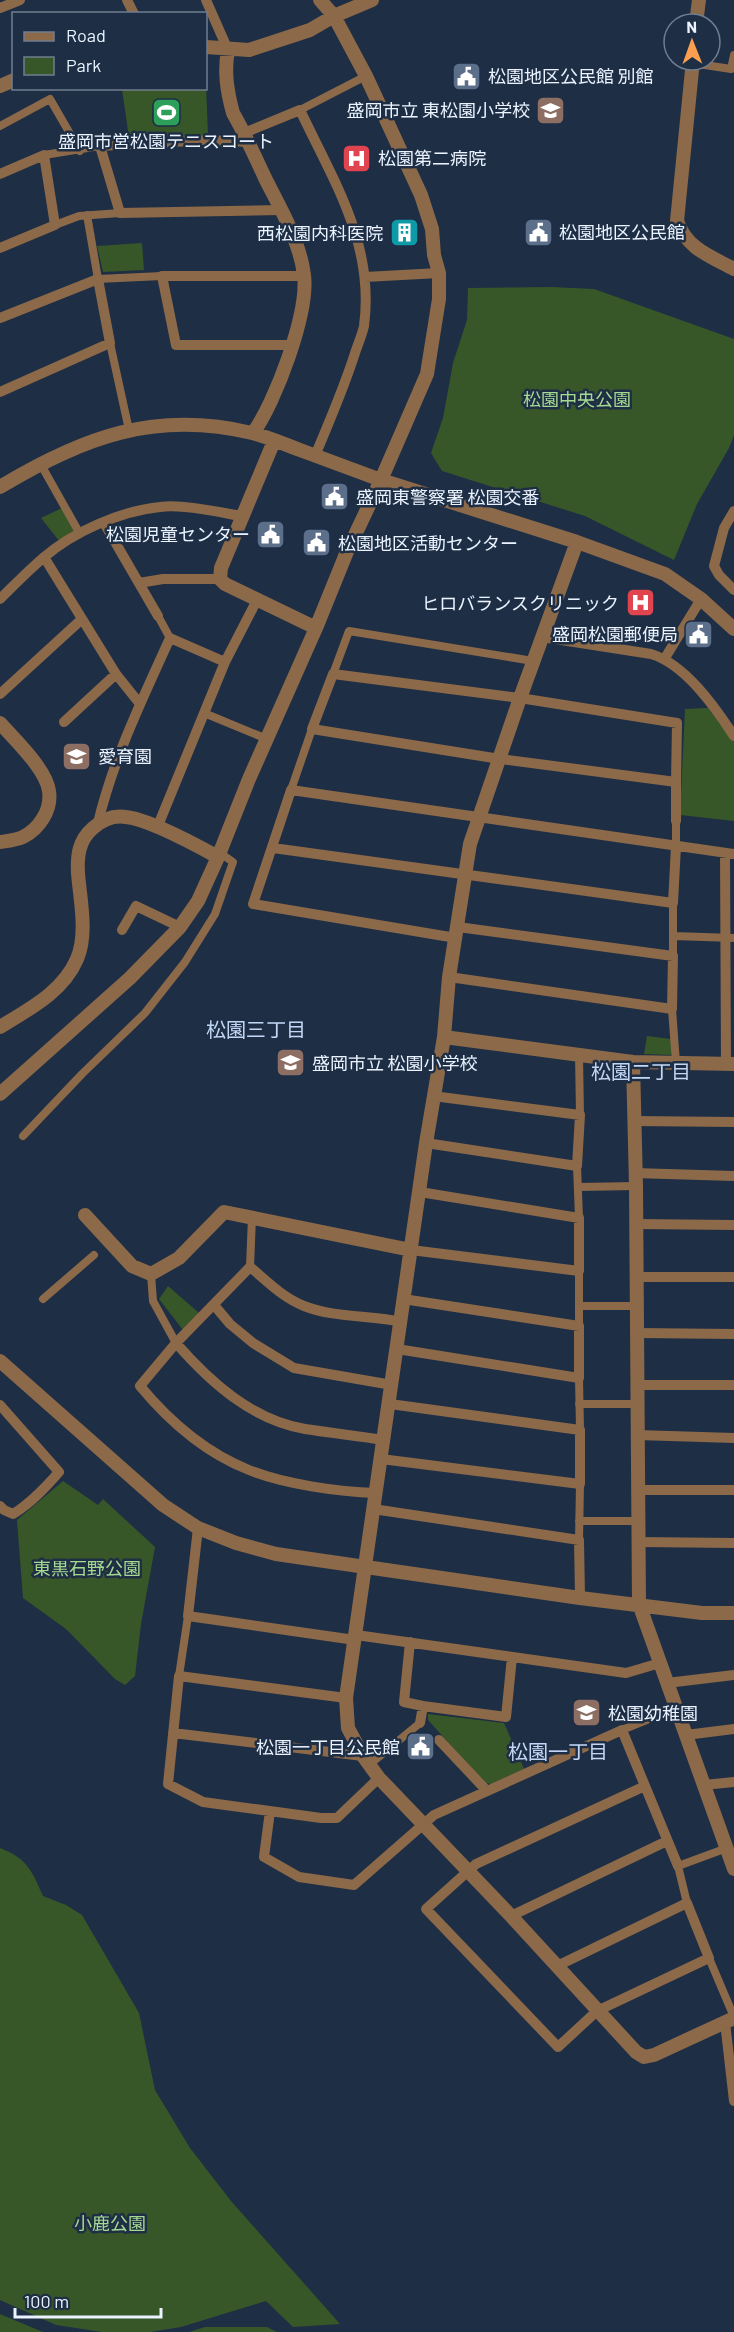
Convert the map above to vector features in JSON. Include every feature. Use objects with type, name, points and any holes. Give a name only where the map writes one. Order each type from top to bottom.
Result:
[{"type":"street","points":[[0,8],[20,0]]},
{"type":"street","points":[[206,0],[228,50],[225,66],[232,113],[246,137],[294,238],[305,276],[302,307],[293,345],[261,421],[253,434]]},
{"type":"street","points":[[0,1094],[130,978],[180,927],[198,901],[346,554],[427,374],[439,299],[439,273],[434,255],[432,229],[421,195],[366,76],[334,16],[320,0]]},
{"type":"street","points":[[207,47],[249,50],[310,30],[334,16],[372,0]]},
{"type":"street","points":[[722,67],[731,69],[734,55]]},
{"type":"street","points":[[691,72],[677,222],[682,235],[696,248],[734,269]]},
{"type":"street","points":[[0,174],[44,155],[100,146],[246,137],[366,76]]},
{"type":"street","points":[[0,126],[50,99],[80,151]]},
{"type":"street","points":[[300,110],[346,202],[358,237],[365,277],[364,327],[349,373],[315,456]]},
{"type":"street","points":[[100,146],[120,213]]},
{"type":"street","points":[[44,155],[55,225]]},
{"type":"street","points":[[0,248],[55,225],[87,215],[281,210]]},
{"type":"street","points":[[87,215],[110,343],[129,430]]},
{"type":"street","points":[[365,277],[439,273]]},
{"type":"street","points":[[0,318],[98,279],[162,276],[305,276]]},
{"type":"street","points":[[162,276],[176,345],[293,345]]},
{"type":"street","points":[[0,392],[110,343]]},
{"type":"street","points":[[0,487],[40,463],[86,442],[129,430],[182,425],[253,434],[381,480],[577,542],[665,574],[701,599],[734,629]]},
{"type":"street","points":[[220,579],[221,568],[274,441]]},
{"type":"street","points":[[40,463],[80,534]]},
{"type":"street","points":[[0,599],[44,557],[80,534],[104,523],[160,507],[213,511],[242,516]]},
{"type":"street","points":[[734,511],[724,528],[714,566],[719,575],[734,590]]},
{"type":"street","points":[[104,523],[170,638],[225,662]]},
{"type":"street","points":[[577,542],[470,844],[449,977],[444,1037],[433,1096],[390,1404],[364,1565],[356,1637],[345,1698],[348,1728],[379,1778],[511,1916],[636,2052],[644,2057],[654,2055],[731,2019]]},
{"type":"street","points":[[44,557],[116,674],[140,704]]},
{"type":"street","points":[[139,583],[163,579],[220,579],[225,584],[316,628]]},
{"type":"street","points":[[157,828],[225,662],[258,598]]},
{"type":"street","points":[[665,658],[701,599]]},
{"type":"street","points":[[0,694],[82,619]]},
{"type":"street","points":[[533,661],[349,631],[312,729],[253,904],[457,932],[672,956]]},
{"type":"street","points":[[542,637],[665,658],[704,694],[734,736]]},
{"type":"street","points":[[98,823],[104,799],[140,704],[170,638]]},
{"type":"street","points":[[64,722],[116,674]]},
{"type":"street","points":[[333,674],[520,698],[677,723],[672,956],[672,1009],[676,1063]]},
{"type":"street","points":[[204,714],[267,739]]},
{"type":"street","points":[[0,723],[37,768],[49,791],[47,809],[39,824],[22,838],[0,842]]},
{"type":"street","points":[[312,729],[500,759],[676,782]]},
{"type":"street","points":[[291,790],[729,854],[730,1064],[633,1062],[444,1037]]},
{"type":"street","points":[[0,1027],[57,989],[78,957],[83,932],[78,854],[87,833],[98,823],[112,817],[126,816],[233,862],[215,914],[185,962],[145,1013],[23,1136]]},
{"type":"street","points":[[273,848],[673,903]]},
{"type":"street","points":[[122,930],[136,906],[180,927]]},
{"type":"street","points":[[673,936],[730,938]]},
{"type":"street","points":[[449,977],[672,1009]]},
{"type":"street","points":[[579,1055],[577,1166],[580,1598]]},
{"type":"street","points":[[633,1062],[639,1604],[704,1785],[728,1840],[734,1869]]},
{"type":"street","points":[[433,1096],[579,1115]]},
{"type":"street","points":[[633,1121],[734,1122]]},
{"type":"street","points":[[426,1143],[577,1166]]},
{"type":"street","points":[[578,1187],[635,1180],[734,1176]]},
{"type":"street","points":[[420,1192],[579,1218]]},
{"type":"street","points":[[151,1274],[179,1258],[224,1212],[411,1250],[579,1271]]},
{"type":"street","points":[[85,1215],[132,1266],[151,1274]]},
{"type":"street","points":[[252,1217],[250,1268],[176,1343],[140,1386],[157,1407],[202,1445],[249,1470],[349,1492],[376,1493]]},
{"type":"street","points":[[635,1224],[734,1225]]},
{"type":"street","points":[[43,1299],[94,1255]]},
{"type":"street","points":[[250,1268],[285,1297],[304,1307],[402,1322]]},
{"type":"street","points":[[151,1274],[153,1300],[176,1343],[198,1368],[227,1393],[262,1415],[303,1429],[384,1440]]},
{"type":"street","points":[[636,1276],[734,1277]]},
{"type":"street","points":[[403,1299],[579,1326]]},
{"type":"street","points":[[214,1305],[230,1324],[253,1343],[294,1368],[392,1385]]},
{"type":"street","points":[[579,1306],[635,1306]]},
{"type":"street","points":[[636,1332],[734,1334]]},
{"type":"street","points":[[397,1349],[579,1378]]},
{"type":"street","points":[[0,1361],[91,1439],[131,1479],[164,1505],[198,1528],[236,1543],[276,1554],[580,1598],[702,1613],[734,1613]]},
{"type":"street","points":[[636,1385],[734,1385]]},
{"type":"street","points":[[390,1404],[580,1430]]},
{"type":"street","points":[[579,1404],[636,1404]]},
{"type":"street","points":[[0,1405],[58,1472],[46,1487],[13,1514],[0,1506]]},
{"type":"street","points":[[637,1435],[734,1438]]},
{"type":"street","points":[[381,1459],[580,1484]]},
{"type":"street","points":[[637,1490],[734,1490]]},
{"type":"street","points":[[373,1509],[579,1540]]},
{"type":"street","points":[[579,1521],[638,1521]]},
{"type":"street","points":[[198,1528],[168,1784],[203,1802],[321,1818],[337,1818],[379,1778]]},
{"type":"street","points":[[638,1542],[734,1543]]},
{"type":"street","points":[[188,1616],[410,1642],[626,1673],[660,1663]]},
{"type":"street","points":[[410,1642],[404,1702],[423,1706],[506,1717],[512,1657]]},
{"type":"street","points":[[667,1683],[734,1675]]},
{"type":"street","points":[[179,1676],[345,1698]]},
{"type":"street","points":[[173,1733],[366,1760],[420,1723],[423,1706]]},
{"type":"street","points":[[270,1811],[264,1857],[299,1877],[354,1885],[434,1815],[676,1708]]},
{"type":"street","points":[[686,1735],[734,1729]]},
{"type":"street","points":[[622,1730],[678,1866],[687,1903],[731,2019],[734,2101]]},
{"type":"street","points":[[439,1740],[487,1791]]},
{"type":"street","points":[[704,1785],[734,1782]]},
{"type":"street","points":[[645,1786],[476,1864],[426,1909],[558,2047],[597,2011],[709,1958]]},
{"type":"street","points":[[678,1866],[728,1840]]},
{"type":"street","points":[[511,1916],[667,1841]]},
{"type":"street","points":[[557,1966],[687,1903]]},
{"type":"green space","name":"盛岡市営松園テニスコート","points":[[122,90],[206,90],[208,135],[129,138]]},
{"type":"green space","points":[[142,243],[144,270],[103,272],[97,246]]},
{"type":"green space","name":"松園中央公園","points":[[468,288],[594,289],[734,339],[734,435],[697,504],[674,560],[585,516],[442,471],[431,453],[443,418],[453,363],[467,320]]},
{"type":"green space","points":[[62,508],[76,532],[60,542],[41,518]]},
{"type":"green space","points":[[708,708],[734,742],[734,821],[680,815],[685,709]]},
{"type":"green space","points":[[647,1036],[671,1039],[671,1055],[644,1054]]},
{"type":"green space","points":[[168,1286],[199,1313],[183,1330],[159,1299]]},
{"type":"green space","name":"東黒石野公園","points":[[63,1481],[98,1505],[103,1499],[155,1547],[141,1624],[135,1676],[125,1685],[115,1679],[66,1629],[23,1598],[17,1520]]},
{"type":"green space","points":[[428,1714],[504,1723],[524,1769],[491,1784],[485,1783],[428,1720]]},
{"type":"green space","name":"小鹿公園","points":[[0,1848],[17,1856],[28,1866],[43,1896],[66,1905],[82,1915],[139,2013],[155,2090],[190,2148],[231,2201],[340,2324],[293,2327],[266,2301],[181,2327],[150,2332],[102,2332],[56,2325],[0,2300]]},
{"type":"green space","points":[[0,2314],[43,2332],[0,2332]]},
{"type":"green space","points":[[205,2327],[267,2327],[277,2332],[189,2332]]},
{"type":"place","name":"松園地区公民館 別館","points":[[467,76]]},
{"type":"place","name":"盛岡市立 東松園小学校","points":[[551,110]]},
{"type":"place","name":"盛岡市営松園テニスコート","points":[[166,112]]},
{"type":"place","name":"松園第二病院","points":[[357,158]]},
{"type":"place","name":"松園地区公民館","points":[[538,232]]},
{"type":"place","name":"西松園内科医院","points":[[404,233]]},
{"type":"place","name":"盛岡東警察署 松園交番","points":[[335,497]]},
{"type":"place","name":"松園児童センター","points":[[271,534]]},
{"type":"place","name":"松園地区活動センター","points":[[317,543]]},
{"type":"place","name":"ヒロバランスクリニック","points":[[640,603]]},
{"type":"place","name":"盛岡松園郵便局","points":[[699,634]]},
{"type":"place","name":"愛育園","points":[[77,756]]},
{"type":"place","name":"盛岡市立 松園小学校","points":[[291,1063]]},
{"type":"place","name":"松園幼稚園","points":[[587,1713]]},
{"type":"place","name":"松園一丁目公民館","points":[[421,1747]]},
{"type":"district","name":"松園三丁目","points":[[256,1029]]},
{"type":"district","name":"松園二丁目","points":[[641,1071]]},
{"type":"district","name":"松園一丁目","points":[[558,1751]]}]
